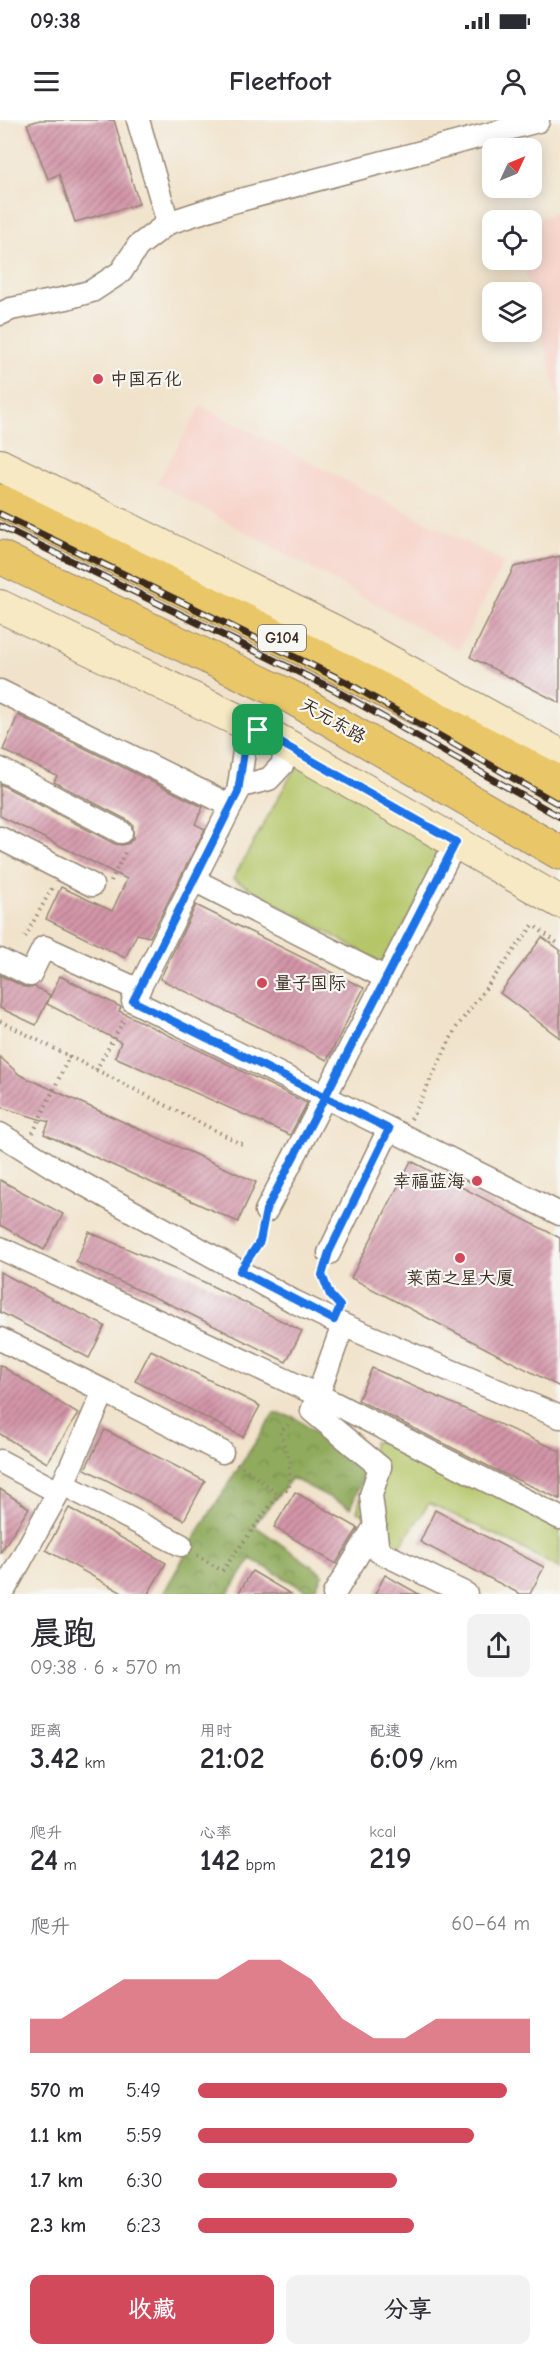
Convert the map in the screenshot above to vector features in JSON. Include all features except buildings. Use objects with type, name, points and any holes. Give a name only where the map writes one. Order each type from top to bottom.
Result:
[{"type":"highway","name":"G104","points":[[0,501],[321,658],[560,783]]},
{"type":"highway","name":"天元东路","points":[[0,557],[293,698],[560,853]]},
{"type":"street","points":[[138,120],[168,223]]},
{"type":"street","points":[[0,314],[11,309],[92,291],[121,272],[138,246],[168,223],[229,203],[538,121]]},
{"type":"street","points":[[0,465],[334,631],[560,755]]},
{"type":"street","points":[[0,606],[285,744],[560,902]]},
{"type":"street","points":[[0,691],[234,799]]},
{"type":"street","points":[[234,799],[245,745],[258,730]]},
{"type":"street","points":[[136,996],[241,786],[268,779],[283,764],[285,744]]},
{"type":"street","points":[[0,769],[121,832]]},
{"type":"street","points":[[0,838],[92,885]]},
{"type":"street","points":[[266,1210],[456,842]]},
{"type":"street","points":[[194,880],[386,978]]},
{"type":"street","points":[[5,963],[30,975],[44,947],[325,1097],[560,1214]]},
{"type":"street","points":[[329,1252],[396,1132]]},
{"type":"street","points":[[0,1134],[240,1271],[339,1322],[560,1417]]},
{"type":"street","points":[[0,1248],[318,1395],[560,1518]]},
{"type":"street","points":[[339,1322],[312,1411],[380,1467],[371,1495],[378,1551],[466,1594]]},
{"type":"street","points":[[0,1339],[222,1452]]},
{"type":"street","points":[[3,1587],[61,1488],[104,1391]]},
{"type":"street","points":[[0,1461],[181,1545]]},
{"type":"street","points":[[334,1594],[375,1526]]},
{"type":"path","points":[[92,885],[107,890],[131,838],[121,832]]},
{"type":"path","points":[[5,963],[62,869]]},
{"type":"path","points":[[396,1132],[456,1028],[533,925],[560,945]]},
{"type":"path","points":[[25,1150],[69,1058],[98,1071],[136,996]]},
{"type":"path","points":[[0,1022],[244,1145]]},
{"type":"path","points":[[240,1271],[260,1241],[266,1210]]},
{"type":"path","points":[[329,1252],[322,1275],[330,1295],[340,1306],[339,1322]]},
{"type":"path","points":[[181,1545],[222,1571],[278,1494],[289,1489],[290,1462],[280,1432],[318,1395]]},
{"type":"path","points":[[222,1452],[278,1494]]},
{"type":"shaded area","points":[[560,211],[560,404],[542,336],[542,282],[528,282],[525,270],[542,270],[542,217]]},
{"type":"shaded area","points":[[201,406],[504,562],[459,650],[157,483]]},
{"type":"green space","points":[[300,759],[450,844],[383,964],[233,879]]},
{"type":"green space","points":[[274,1413],[294,1417],[366,1471],[350,1508],[292,1478],[254,1525],[323,1574],[312,1594],[251,1559],[228,1594],[163,1594],[201,1527]]},
{"type":"green space","points":[[396,1440],[560,1507],[560,1569],[429,1503],[397,1551],[386,1523],[357,1512],[374,1442]]},
{"type":"railway","points":[[0,514],[346,682],[560,805]]},
{"type":"railway","points":[[0,526],[333,689],[560,817]]},
{"type":"place","name":"中国石化","points":[[98,379]]},
{"type":"place","name":"量子国际","points":[[262,983]]},
{"type":"place","name":"幸福蓝海","points":[[477,1181]]},
{"type":"place","name":"莱茵之星大厦","points":[[460,1258]]},
{"type":"route","points":[[258,730],[245,745],[238,792],[133,1001],[325,1097],[266,1210],[260,1241],[240,1271],[293,1301],[334,1320],[340,1306],[330,1295],[322,1275],[329,1252],[389,1129],[325,1097],[456,842],[258,730]]}]
